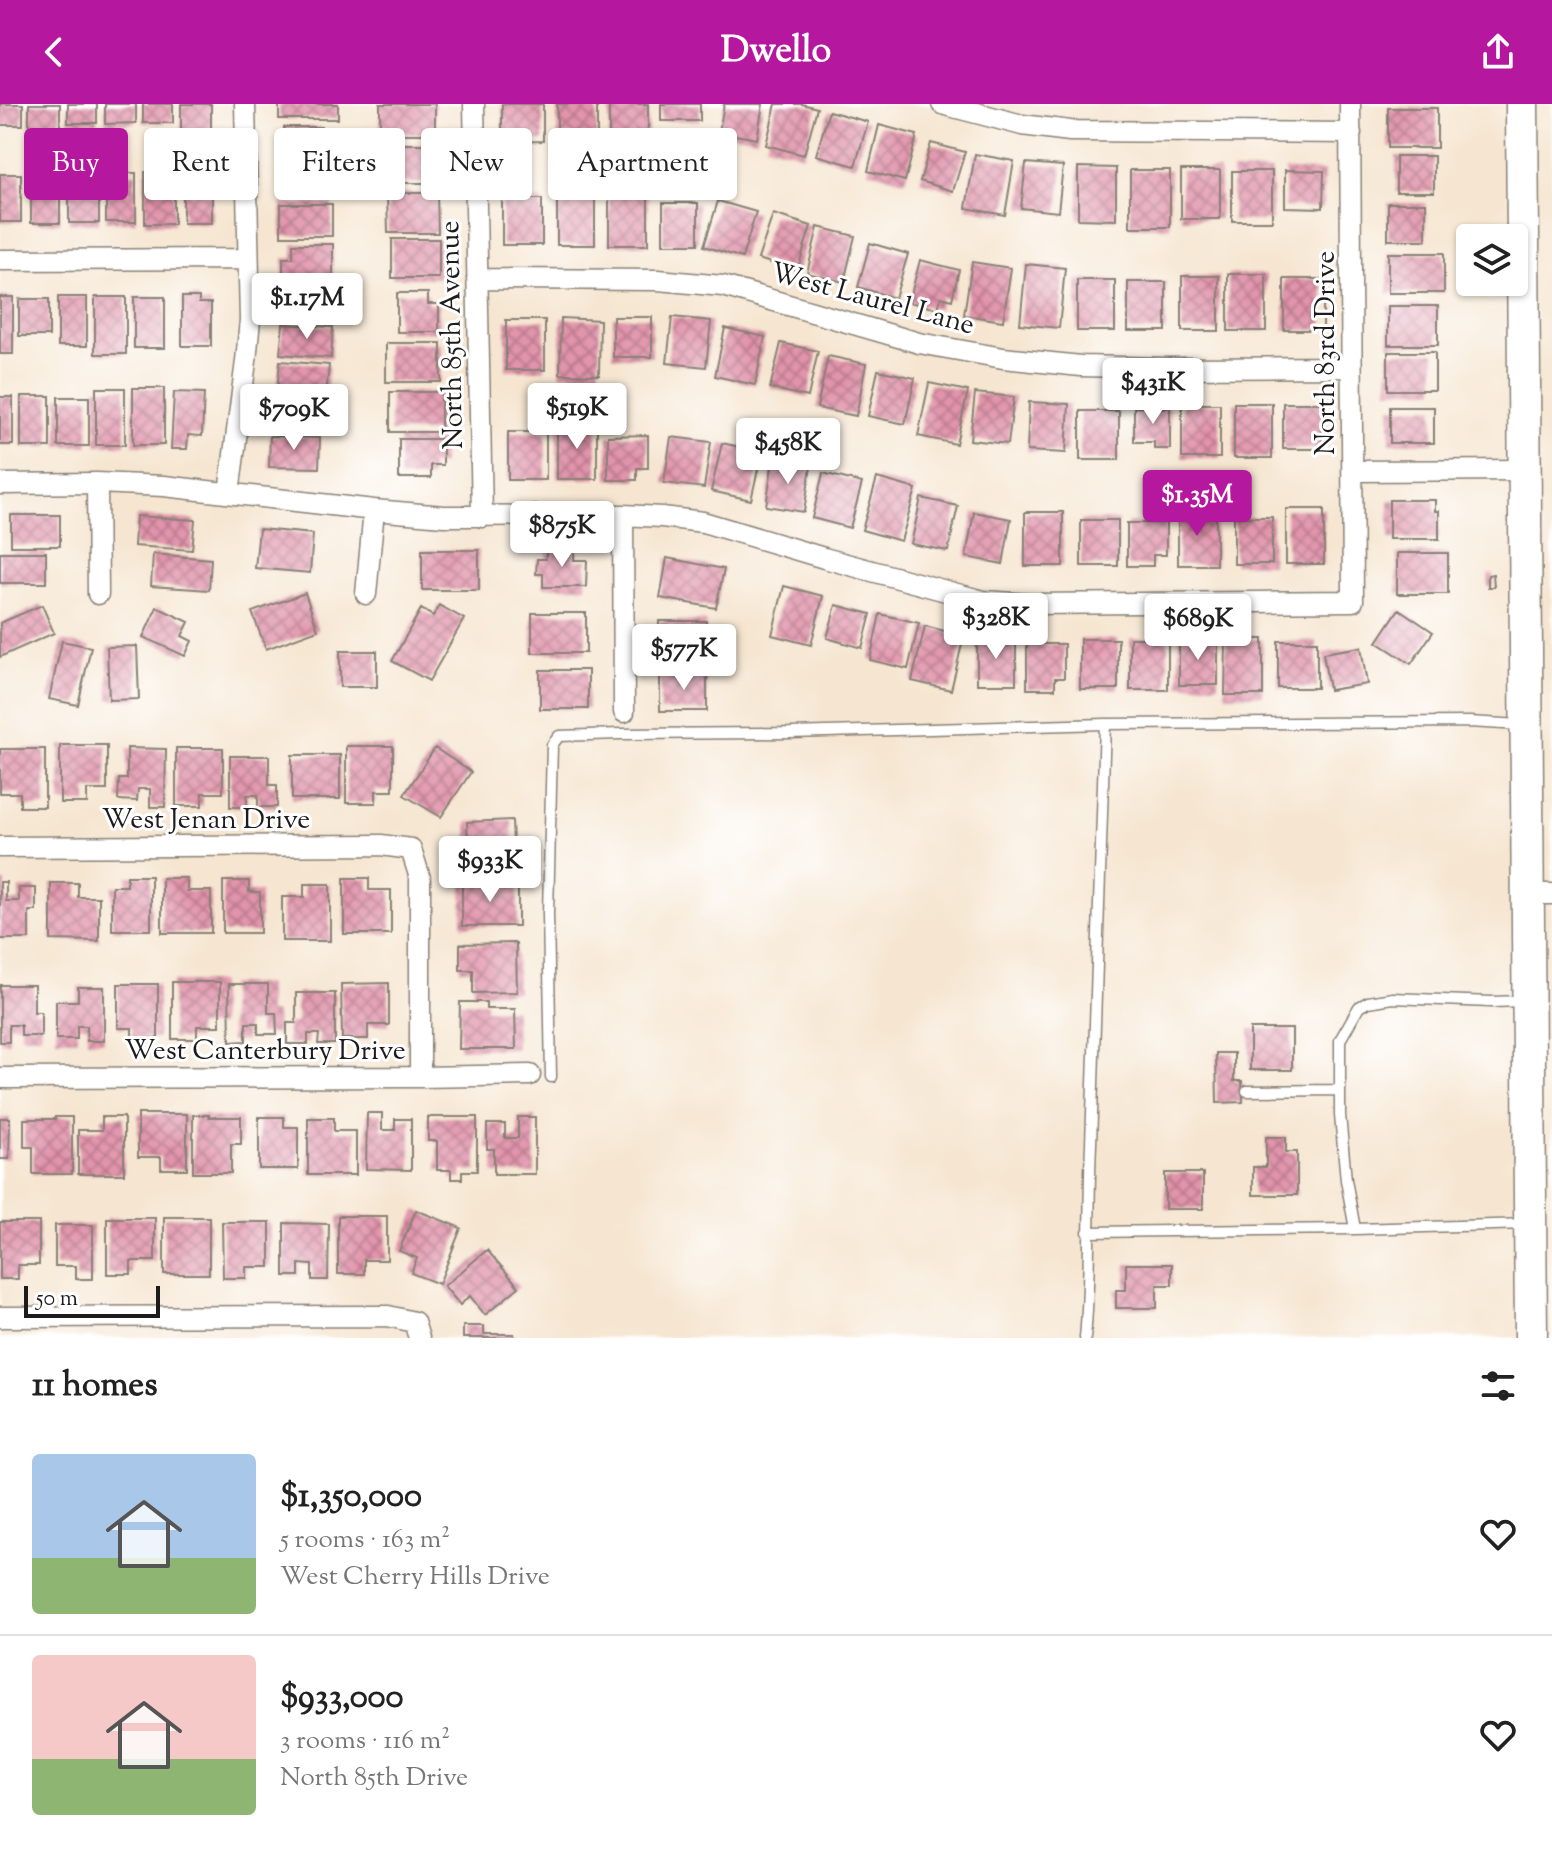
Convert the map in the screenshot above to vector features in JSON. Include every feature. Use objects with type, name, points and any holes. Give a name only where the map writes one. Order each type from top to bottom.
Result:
[{"type":"main road","points":[[1522,104],[1527,725],[1540,894],[1528,1001],[1541,1149],[1530,1224],[1531,1338]]},
{"type":"street","points":[[229,493],[249,337],[245,104]]},
{"type":"street","name":"North 85th Avenue","points":[[474,104],[482,517]]},
{"type":"street","points":[[942,104],[1022,125],[1070,131],[1351,133]]},
{"type":"street","name":"North 83rd Drive","points":[[623,515],[703,522],[983,601],[1032,604],[1353,601],[1350,104]]},
{"type":"street","points":[[0,260],[248,259]]},
{"type":"street","name":"West Laurel Lane","points":[[477,279],[658,280],[723,286],[919,343],[1049,363],[1166,368],[1351,367]]},
{"type":"street","points":[[1353,471],[1524,470]]},
{"type":"street","points":[[97,483],[98,594]]},
{"type":"street","points":[[0,484],[154,485],[444,516],[623,515],[624,712]]},
{"type":"street","points":[[366,594],[374,510]]},
{"type":"street","name":"West Jenan Drive","points":[[0,847],[381,845],[411,849],[420,878],[420,1077]]},
{"type":"street","name":"West Canterbury Drive","points":[[0,1078],[541,1076]]},
{"type":"street","points":[[0,1317],[388,1316],[417,1330]]},
{"type":"lane","points":[[541,1076],[552,745],[559,736],[1105,724],[1469,722],[1527,725]]},
{"type":"lane","points":[[1085,1338],[1089,1299],[1088,1232],[1105,724]]},
{"type":"lane","points":[[1355,1229],[1346,1180],[1340,1115],[1340,1040],[1359,1007],[1368,1002],[1393,998],[1528,1001]]},
{"type":"lane","points":[[1247,1091],[1340,1090]]},
{"type":"lane","points":[[1088,1232],[1530,1224]]},
{"type":"building","points":[[0,104],[23,104],[23,125],[0,125]]},
{"type":"building","points":[[29,104],[60,104],[60,128],[29,128]]},
{"type":"building","points":[[68,104],[97,104],[97,123],[68,123]]},
{"type":"building","points":[[105,104],[136,104],[136,123],[105,124]]},
{"type":"building","points":[[143,104],[173,104],[173,123],[143,123]]},
{"type":"building","points":[[181,104],[211,104],[211,128],[181,128]]},
{"type":"building","points":[[279,104],[338,104],[338,119],[279,119]]},
{"type":"building","points":[[380,104],[435,104],[435,128],[421,128],[421,134],[405,134],[405,128],[380,128]]},
{"type":"building","points":[[502,104],[543,104],[543,141],[532,141],[532,128],[502,128]]},
{"type":"building","points":[[557,104],[597,104],[597,128],[557,128]]},
{"type":"building","points":[[609,104],[648,104],[648,128],[609,128]]},
{"type":"building","points":[[661,104],[700,104],[700,121],[661,121]]},
{"type":"building","points":[[724,104],[763,104],[757,139],[737,135],[737,128],[720,128]]},
{"type":"building","points":[[776,104],[802,104],[817,108],[804,155],[766,145]]},
{"type":"building","points":[[1388,108],[1437,108],[1437,148],[1388,148]]},
{"type":"building","points":[[829,111],[868,122],[855,166],[816,155]]},
{"type":"building","points":[[879,125],[917,135],[905,181],[868,171]]},
{"type":"building","points":[[931,143],[965,152],[953,191],[920,181]]},
{"type":"building","points":[[405,144],[421,144],[421,183],[405,183]]},
{"type":"building","points":[[975,154],[1014,161],[1005,215],[966,208]]},
{"type":"building","points":[[1396,156],[1434,156],[1434,192],[1396,192]]},
{"type":"building","points":[[1026,163],[1063,166],[1058,212],[1021,208]]},
{"type":"building","points":[[1078,167],[1116,168],[1116,220],[1078,219]]},
{"type":"building","points":[[1130,170],[1170,170],[1170,227],[1130,227]]},
{"type":"building","points":[[1181,170],[1220,170],[1220,219],[1181,219]]},
{"type":"building","points":[[1285,170],[1324,171],[1323,208],[1285,207]]},
{"type":"building","points":[[1232,171],[1272,171],[1272,221],[1232,221]]},
{"type":"building","points":[[128,173],[136,173],[136,222],[106,222],[106,200],[128,200]]},
{"type":"building","points":[[0,174],[21,174],[21,222],[0,222]]},
{"type":"building","points":[[405,193],[421,193],[421,200],[437,200],[438,233],[388,233],[387,200],[405,200]]},
{"type":"building","points":[[542,199],[542,245],[502,245],[502,200]]},
{"type":"building","points":[[31,200],[60,200],[60,223],[31,223]]},
{"type":"building","points":[[69,200],[99,200],[99,223],[69,223]]},
{"type":"building","points":[[145,200],[174,200],[174,224],[145,224]]},
{"type":"building","points":[[183,200],[212,200],[212,223],[183,223]]},
{"type":"building","points":[[557,200],[595,200],[595,245],[557,245]]},
{"type":"building","points":[[609,200],[648,200],[648,245],[609,245]]},
{"type":"building","points":[[718,201],[756,212],[742,258],[704,246]]},
{"type":"building","points":[[663,203],[698,203],[698,244],[663,244]]},
{"type":"building","points":[[1388,203],[1426,203],[1426,240],[1388,240]]},
{"type":"building","points":[[281,204],[332,204],[332,236],[281,236]]},
{"type":"building","points":[[773,214],[811,226],[797,271],[758,259]]},
{"type":"building","points":[[818,227],[855,236],[844,282],[807,273]]},
{"type":"building","points":[[392,239],[439,239],[439,278],[392,278]]},
{"type":"building","points":[[870,243],[908,254],[895,298],[858,287]]},
{"type":"building","points":[[293,244],[333,244],[333,276],[283,276],[283,258],[293,258]]},
{"type":"building","points":[[1388,253],[1444,253],[1444,293],[1388,293]]},
{"type":"building","points":[[920,260],[959,270],[952,300],[941,297],[938,309],[909,302]]},
{"type":"building","points":[[972,262],[1011,268],[1003,321],[964,315]]},
{"type":"building","points":[[1026,264],[1065,268],[1059,328],[1020,324]]},
{"type":"building","points":[[1228,274],[1266,274],[1266,331],[1228,331]]},
{"type":"building","points":[[1182,276],[1219,276],[1219,331],[1182,331]]},
{"type":"building","points":[[1284,279],[1323,279],[1323,330],[1284,330]]},
{"type":"building","points":[[1077,280],[1115,280],[1115,331],[1077,331]]},
{"type":"building","points":[[1128,282],[1166,282],[1166,331],[1128,331]]},
{"type":"building","points":[[284,284],[341,284],[341,315],[284,315]]},
{"type":"building","points":[[397,293],[428,293],[428,304],[439,304],[439,332],[397,332]]},
{"type":"building","points":[[0,297],[13,297],[13,354],[0,354]]},
{"type":"building","points":[[58,297],[87,297],[87,346],[58,346]]},
{"type":"building","points":[[95,297],[126,297],[126,354],[95,354]]},
{"type":"building","points":[[134,297],[165,297],[165,348],[134,348]]},
{"type":"building","points":[[182,297],[199,297],[199,303],[211,303],[211,346],[182,346]]},
{"type":"building","points":[[19,299],[49,299],[49,336],[19,336]]},
{"type":"building","points":[[1388,306],[1438,306],[1438,345],[1388,345]]},
{"type":"building","points":[[613,317],[652,317],[652,357],[613,357]]},
{"type":"building","points":[[672,317],[711,321],[706,367],[667,363]]},
{"type":"building","points":[[561,318],[600,320],[599,375],[560,374]]},
{"type":"building","points":[[506,320],[545,320],[545,370],[506,370]]},
{"type":"building","points":[[283,324],[333,327],[331,358],[280,354]]},
{"type":"building","points":[[725,328],[765,337],[755,385],[715,376]]},
{"type":"building","points":[[386,343],[441,343],[441,382],[386,382]]},
{"type":"building","points":[[781,343],[818,351],[808,397],[770,388]]},
{"type":"building","points":[[1388,352],[1435,352],[1435,390],[1388,390]]},
{"type":"building","points":[[828,356],[866,364],[856,416],[817,408]]},
{"type":"building","points":[[280,361],[329,365],[326,396],[277,391]]},
{"type":"building","points":[[878,370],[915,378],[905,424],[868,416]]},
{"type":"building","points":[[929,383],[968,391],[956,444],[918,436]]},
{"type":"building","points":[[96,388],[125,388],[125,445],[96,445]]},
{"type":"building","points":[[133,388],[164,388],[164,445],[133,445]]},
{"type":"building","points":[[174,392],[204,393],[202,436],[188,435],[187,449],[171,449]]},
{"type":"building","points":[[390,392],[441,392],[441,432],[390,432]]},
{"type":"building","points":[[975,393],[1014,397],[1008,444],[970,440]]},
{"type":"building","points":[[21,396],[50,396],[50,447],[21,447]]},
{"type":"building","points":[[276,396],[333,404],[329,434],[272,427]]},
{"type":"building","points":[[0,397],[13,397],[13,445],[0,445]]},
{"type":"building","points":[[58,397],[89,397],[89,446],[58,446]]},
{"type":"building","points":[[1029,402],[1069,404],[1066,453],[1027,451]]},
{"type":"building","points":[[1234,403],[1272,403],[1272,458],[1234,458]]},
{"type":"building","points":[[1283,403],[1322,403],[1322,449],[1283,449]]},
{"type":"building","points":[[1182,404],[1220,404],[1220,458],[1182,458]]},
{"type":"building","points":[[1134,407],[1170,408],[1170,449],[1154,449],[1154,442],[1134,442]]},
{"type":"building","points":[[1390,407],[1434,407],[1434,443],[1390,443]]},
{"type":"building","points":[[1080,411],[1119,411],[1119,460],[1080,460]]},
{"type":"building","points":[[557,423],[597,423],[597,479],[557,479]]},
{"type":"building","points":[[508,432],[546,432],[546,480],[508,480]]},
{"type":"building","points":[[648,435],[648,468],[637,468],[637,480],[608,480],[608,436]]},
{"type":"building","points":[[270,436],[320,438],[319,468],[269,467]]},
{"type":"building","points":[[671,437],[711,442],[704,488],[664,483]]},
{"type":"building","points":[[399,439],[443,439],[443,465],[431,465],[431,478],[399,478]]},
{"type":"building","points":[[722,443],[762,452],[751,500],[711,491]]},
{"type":"building","points":[[773,460],[811,466],[804,512],[766,506]]},
{"type":"building","points":[[823,473],[862,483],[850,528],[812,518]]},
{"type":"building","points":[[877,478],[916,489],[901,541],[862,530]]},
{"type":"building","points":[[921,498],[958,506],[948,551],[911,544]]},
{"type":"building","points":[[1389,500],[1435,500],[1435,511],[1439,511],[1439,539],[1389,539]]},
{"type":"building","points":[[1286,509],[1324,509],[1324,564],[1286,564]]},
{"type":"building","points":[[1178,510],[1216,510],[1216,565],[1178,565]]},
{"type":"building","points":[[974,512],[1011,519],[1003,564],[966,557]]},
{"type":"building","points":[[1025,512],[1063,512],[1063,566],[1025,566]]},
{"type":"building","points":[[11,515],[60,515],[60,546],[11,546]]},
{"type":"building","points":[[136,516],[195,520],[192,550],[134,546]]},
{"type":"building","points":[[1234,517],[1272,517],[1272,564],[1234,564]]},
{"type":"building","points":[[1081,520],[1118,520],[1118,566],[1081,566]]},
{"type":"building","points":[[1127,523],[1166,523],[1166,555],[1153,555],[1153,566],[1127,566]]},
{"type":"building","points":[[259,529],[313,534],[310,573],[255,568]]},
{"type":"building","points":[[546,547],[575,547],[574,560],[587,560],[586,587],[543,587],[543,574],[536,574],[537,559],[546,559]]},
{"type":"building","points":[[422,550],[479,550],[479,590],[422,590]]},
{"type":"building","points":[[0,552],[46,552],[46,583],[0,583]]},
{"type":"building","points":[[1397,553],[1448,553],[1448,594],[1397,594]]},
{"type":"building","points":[[153,554],[211,559],[209,590],[151,586]]},
{"type":"building","points":[[667,558],[724,569],[716,608],[660,598]]},
{"type":"building","points":[[1493,574],[1494,587],[1488,587],[1488,575]]},
{"type":"building","points":[[784,586],[823,596],[811,645],[772,635]]},
{"type":"building","points":[[305,593],[318,630],[266,649],[252,612]]},
{"type":"building","points":[[42,605],[54,633],[0,657],[0,623]]},
{"type":"building","points":[[439,605],[464,619],[429,681],[392,661],[421,609],[433,616]]},
{"type":"building","points":[[836,605],[871,614],[862,648],[827,638]]},
{"type":"building","points":[[157,607],[189,622],[182,636],[192,641],[185,656],[143,637]]},
{"type":"building","points":[[1399,609],[1433,632],[1411,664],[1377,642]]},
{"type":"building","points":[[532,613],[586,613],[586,653],[532,653]]},
{"type":"building","points":[[880,614],[919,623],[908,669],[870,660]]},
{"type":"building","points":[[659,621],[706,621],[706,660],[669,660],[669,649],[659,649]]},
{"type":"building","points":[[925,626],[964,636],[951,690],[912,681]]},
{"type":"building","points":[[977,638],[1016,638],[1016,684],[977,684]]},
{"type":"building","points":[[1130,638],[1168,638],[1168,690],[1130,690]]},
{"type":"building","points":[[1179,638],[1218,638],[1218,685],[1179,685]]},
{"type":"building","points":[[1080,639],[1118,639],[1118,689],[1080,689]]},
{"type":"building","points":[[1226,639],[1263,639],[1263,695],[1225,695]]},
{"type":"building","points":[[62,641],[91,647],[78,705],[49,699]]},
{"type":"building","points":[[1278,641],[1317,641],[1317,688],[1278,688]]},
{"type":"building","points":[[1027,644],[1064,644],[1064,678],[1055,678],[1055,689],[1027,689]]},
{"type":"building","points":[[137,646],[139,699],[109,700],[107,647]]},
{"type":"building","points":[[1361,647],[1367,684],[1329,690],[1323,653]]},
{"type":"building","points":[[340,651],[377,651],[377,687],[340,687]]},
{"type":"building","points":[[540,670],[588,670],[588,709],[540,709]]},
{"type":"building","points":[[660,672],[707,672],[707,711],[660,711]]},
{"type":"building","points":[[60,745],[107,745],[107,790],[87,790],[87,803],[60,803]]},
{"type":"building","points":[[346,746],[393,746],[393,791],[376,791],[376,803],[346,803]]},
{"type":"building","points":[[127,748],[166,749],[165,807],[150,807],[150,789],[138,789],[137,801],[118,800],[119,779],[127,779]]},
{"type":"building","points":[[176,748],[223,748],[223,793],[202,793],[202,806],[176,806]]},
{"type":"building","points":[[435,748],[471,772],[441,817],[404,795]]},
{"type":"building","points":[[0,749],[45,749],[45,807],[20,807],[20,793],[0,793]]},
{"type":"building","points":[[292,755],[340,755],[340,799],[292,799]]},
{"type":"building","points":[[230,756],[269,756],[269,785],[277,785],[277,807],[258,807],[258,795],[247,795],[247,807],[230,807]]},
{"type":"building","points":[[512,820],[514,868],[457,871],[456,846],[468,845],[467,822]]},
{"type":"building","points":[[127,876],[151,876],[151,930],[112,930],[112,886],[127,886]]},
{"type":"building","points":[[162,878],[187,878],[187,891],[211,891],[211,933],[162,933]]},
{"type":"building","points":[[344,878],[369,878],[369,890],[391,890],[391,934],[344,934]]},
{"type":"building","points":[[223,881],[249,881],[249,892],[260,892],[260,933],[223,933]]},
{"type":"building","points":[[0,882],[6,882],[6,901],[19,901],[19,888],[36,888],[36,911],[29,911],[29,939],[0,939]]},
{"type":"building","points":[[462,882],[518,882],[518,926],[462,926]]},
{"type":"building","points":[[51,883],[78,883],[78,897],[99,897],[99,941],[51,940]]},
{"type":"building","points":[[304,884],[330,884],[330,941],[282,941],[282,897],[304,897]]},
{"type":"building","points":[[516,943],[517,992],[473,993],[473,970],[460,970],[460,944]]},
{"type":"building","points":[[172,982],[220,982],[220,1026],[197,1026],[197,1039],[172,1039]]},
{"type":"building","points":[[389,983],[389,1025],[368,1025],[368,1039],[342,1039],[341,984]]},
{"type":"building","points":[[118,984],[158,984],[158,1038],[132,1038],[132,1028],[118,1028]]},
{"type":"building","points":[[229,984],[268,984],[268,1013],[276,1013],[277,1034],[258,1034],[258,1023],[246,1023],[246,1041],[230,1042]]},
{"type":"building","points":[[0,985],[34,985],[34,1012],[41,1012],[41,1036],[21,1036],[21,1025],[9,1025],[9,1042],[0,1042]]},
{"type":"building","points":[[78,987],[104,987],[104,1041],[87,1041],[87,1026],[77,1026],[77,1039],[56,1039],[56,1001],[78,1001]]},
{"type":"building","points":[[296,993],[335,993],[335,1044],[318,1044],[319,1034],[308,1034],[308,1044],[287,1044],[287,1023],[296,1023]]},
{"type":"building","points":[[460,1002],[486,1002],[486,1009],[515,1009],[516,1049],[459,1049]]},
{"type":"building","points":[[1250,1029],[1292,1029],[1292,1070],[1250,1070]]},
{"type":"building","points":[[1216,1053],[1234,1053],[1234,1081],[1242,1081],[1243,1102],[1217,1103]]},
{"type":"building","points":[[367,1113],[382,1113],[382,1130],[395,1130],[395,1119],[411,1119],[411,1170],[366,1169]]},
{"type":"building","points":[[138,1114],[187,1114],[187,1169],[161,1169],[161,1157],[138,1157]]},
{"type":"building","points":[[193,1115],[241,1117],[241,1144],[231,1144],[231,1173],[193,1173]]},
{"type":"building","points":[[72,1117],[72,1174],[33,1174],[33,1147],[24,1147],[24,1119]]},
{"type":"building","points":[[102,1117],[124,1117],[124,1174],[78,1174],[78,1130],[102,1130]]},
{"type":"building","points":[[259,1117],[284,1117],[284,1127],[298,1127],[298,1169],[259,1169]]},
{"type":"building","points":[[428,1117],[477,1117],[477,1171],[462,1171],[462,1179],[451,1179],[451,1170],[437,1170],[437,1141],[428,1141]]},
{"type":"building","points":[[518,1117],[535,1117],[535,1174],[494,1174],[494,1149],[487,1149],[487,1124],[505,1124],[505,1138],[518,1138]]},
{"type":"building","points":[[0,1118],[10,1118],[9,1159],[0,1159]]},
{"type":"building","points":[[308,1118],[334,1118],[334,1131],[356,1131],[356,1175],[308,1175]]},
{"type":"building","points":[[1266,1137],[1286,1137],[1286,1152],[1297,1152],[1297,1195],[1253,1195],[1253,1167],[1266,1167]]},
{"type":"building","points":[[1165,1173],[1203,1173],[1203,1209],[1165,1209]]},
{"type":"building","points":[[416,1210],[461,1228],[439,1284],[411,1273],[417,1258],[399,1251]]},
{"type":"building","points":[[338,1216],[387,1216],[387,1260],[364,1260],[364,1274],[338,1274]]},
{"type":"building","points":[[164,1217],[209,1217],[209,1274],[164,1274]]},
{"type":"building","points":[[107,1218],[155,1218],[155,1261],[131,1261],[131,1274],[107,1274]]},
{"type":"building","points":[[0,1222],[39,1222],[39,1265],[18,1265],[18,1279],[0,1279]]},
{"type":"building","points":[[222,1222],[270,1222],[270,1267],[246,1267],[246,1278],[223,1278]]},
{"type":"building","points":[[284,1223],[329,1224],[328,1280],[312,1280],[312,1265],[299,1264],[299,1276],[284,1276]]},
{"type":"building","points":[[55,1225],[93,1225],[93,1279],[76,1279],[76,1266],[55,1266]]},
{"type":"building","points":[[487,1250],[519,1287],[485,1315],[470,1296],[460,1305],[444,1286]]},
{"type":"building","points":[[1126,1264],[1172,1264],[1172,1285],[1157,1285],[1157,1308],[1116,1308],[1116,1290],[1126,1290]]},
{"type":"building","points":[[463,1326],[484,1326],[484,1334],[514,1334],[514,1338],[463,1338]]}]
